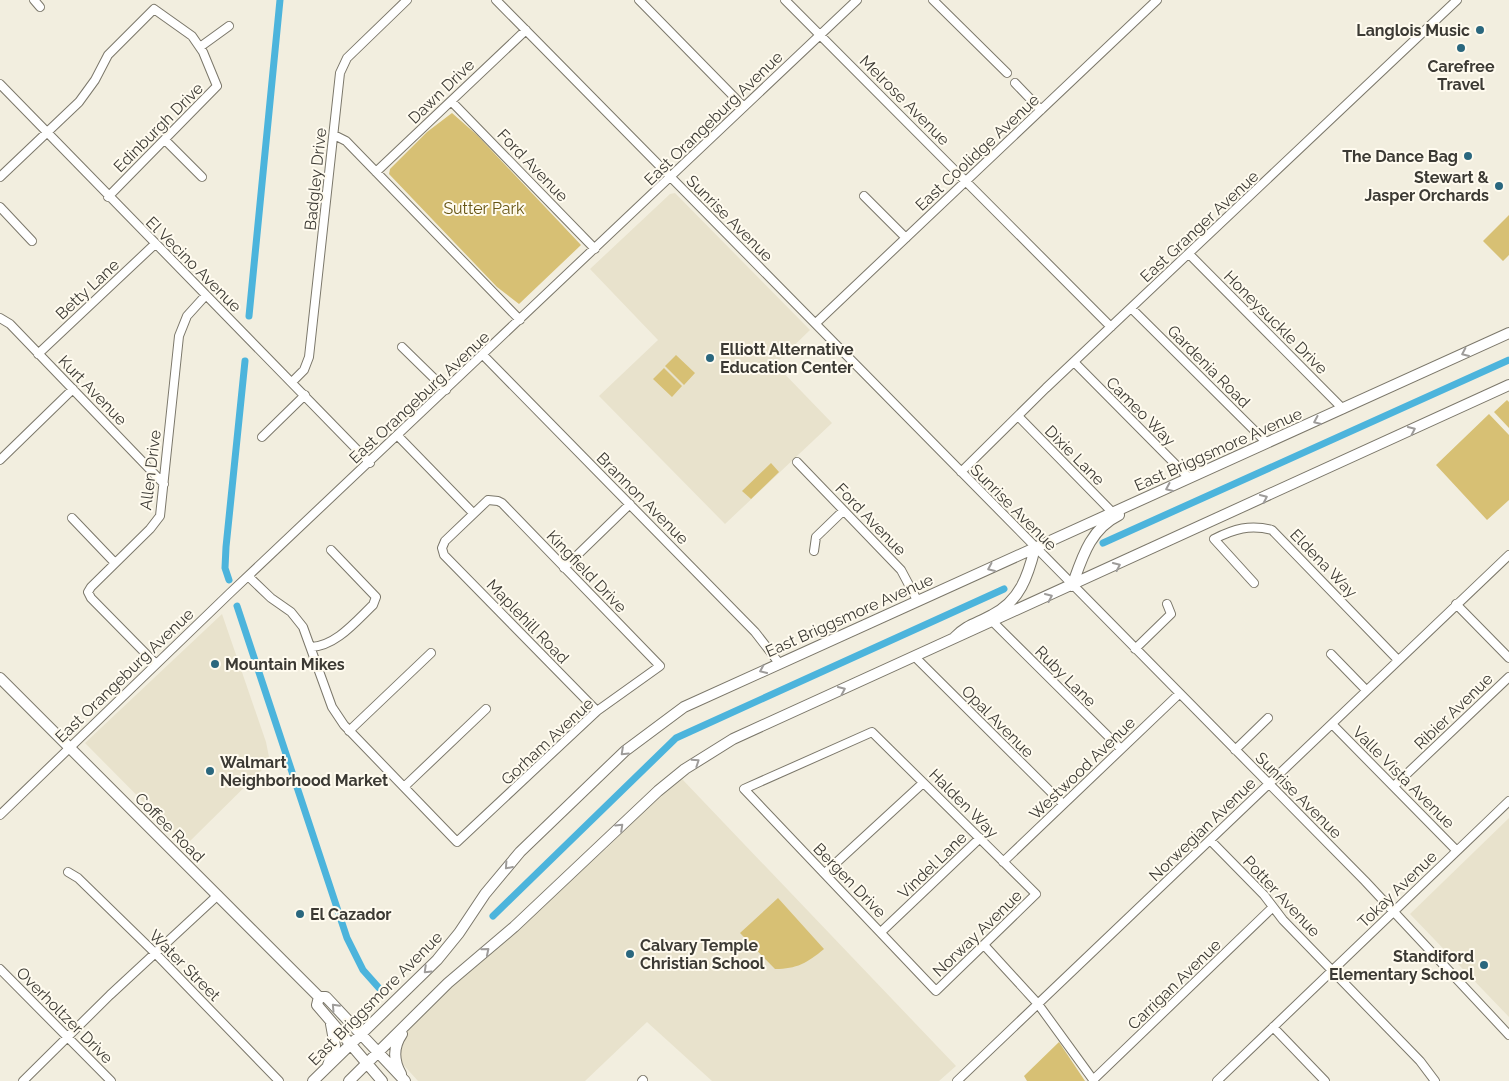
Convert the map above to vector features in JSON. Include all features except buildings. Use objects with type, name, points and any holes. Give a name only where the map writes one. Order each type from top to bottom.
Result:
[{"type":"main road","name":"East Briggsmore Avenue","points":[[313,1081],[438,960],[485,894],[520,852],[643,735],[684,707],[1509,333]]},
{"type":"main road","points":[[349,1081],[448,982],[514,927],[658,791],[685,769],[733,739],[1509,386]]},
{"type":"main road","points":[[1072,586],[1080,559],[1094,537],[1113,518],[1137,507],[1149,496]]},
{"type":"main road","points":[[951,641],[965,627],[993,615],[1008,604],[1027,578],[1035,548]]},
{"type":"main road","name":"Coffee Road","points":[[0,678],[319,998]]},
{"type":"main road","name":"Coffee Road","points":[[319,998],[326,997],[405,1081]]},
{"type":"main road","name":"Coffee Road","points":[[319,998],[318,1005],[350,1046],[382,1081]]},
{"type":"main road","points":[[326,1068],[335,1046],[330,1020]]},
{"type":"main road","points":[[405,1081],[394,1056],[397,1041],[408,1024]]},
{"type":"street","points":[[34,0],[40,7]]},
{"type":"street","name":"Badgley Drive","points":[[292,382],[304,370],[309,358],[339,80],[343,65],[352,53],[407,0]]},
{"type":"street","name":"Sunrise Avenue","points":[[496,0],[1269,784],[1394,912],[1509,1035]]},
{"type":"street","points":[[639,0],[744,107]]},
{"type":"street","name":"Melrose Avenue","points":[[786,0],[1111,326]]},
{"type":"street","name":"East Orangeburg Avenue","points":[[0,815],[248,576],[370,463],[857,0]]},
{"type":"street","points":[[933,0],[1007,73]]},
{"type":"street","name":"East Coolidge Avenue","points":[[816,324],[1157,0]]},
{"type":"street","name":"East Granger Avenue","points":[[961,472],[1111,326],[1457,0]]},
{"type":"street","name":"Edinburgh Drive","points":[[48,132],[88,91],[108,55],[154,9],[187,32],[200,47],[217,86],[108,197]]},
{"type":"street","points":[[200,47],[229,26]]},
{"type":"street","name":"Dawn Drive","points":[[376,172],[526,30]]},
{"type":"street","points":[[1015,82],[1041,110]]},
{"type":"street","name":"El Vecino Avenue","points":[[0,84],[48,132],[108,197],[370,463]]},
{"type":"street","name":"Ford Avenue","points":[[451,100],[595,249]]},
{"type":"street","points":[[0,177],[48,132]]},
{"type":"street","points":[[334,134],[346,141],[520,320]]},
{"type":"street","points":[[165,140],[202,177]]},
{"type":"street","points":[[864,196],[906,238]]},
{"type":"street","points":[[0,207],[32,241]]},
{"type":"street","name":"Betty Lane","points":[[38,354],[155,244]]},
{"type":"street","name":"Honeysuckle Drive","points":[[1189,254],[1343,409]]},
{"type":"street","name":"Allen Drive","points":[[156,664],[91,598],[88,592],[155,524],[162,509],[179,336],[187,316],[206,295]]},
{"type":"street","name":"Gardenia Road","points":[[1131,308],[1267,443]]},
{"type":"street","name":"Kurt Avenue","points":[[0,318],[10,324],[164,484]]},
{"type":"street","points":[[402,347],[446,390]]},
{"type":"street","name":"Brannon Avenue","points":[[483,355],[755,632],[779,663]]},
{"type":"street","name":"Cameo Way","points":[[1074,362],[1189,478]]},
{"type":"street","points":[[0,460],[73,390]]},
{"type":"street","points":[[262,437],[305,396]]},
{"type":"street","name":"Dixie Lane","points":[[1018,416],[1113,513]]},
{"type":"street","points":[[398,436],[474,513]]},
{"type":"street","name":"Ford Avenue","points":[[797,462],[905,574],[917,600]]},
{"type":"street","name":"Kingfield Drive","points":[[474,513],[484,502],[492,499],[502,503],[660,666]]},
{"type":"street","points":[[564,568],[630,504]]},
{"type":"street","points":[[814,551],[816,537],[843,511]]},
{"type":"street","name":"Maplehill Road","points":[[474,513],[445,541],[442,548],[444,555],[597,711]]},
{"type":"street","points":[[72,518],[115,563]]},
{"type":"street","name":"Eldena Way","points":[[1254,583],[1214,539],[1238,528],[1249,526],[1272,530],[1398,660]]},
{"type":"street","points":[[311,647],[331,642],[373,605],[376,597],[330,550]]},
{"type":"street","name":"Norwegian Avenue","points":[[957,1081],[1509,555]]},
{"type":"street","points":[[248,576],[297,619],[311,647],[332,707],[349,731],[404,787],[486,709]]},
{"type":"street","points":[[1135,649],[1171,614],[1167,604]]},
{"type":"street","points":[[1456,604],[1509,658]]},
{"type":"street","name":"Ruby Lane","points":[[993,622],[1120,749]]},
{"type":"street","points":[[349,731],[431,653]]},
{"type":"street","points":[[1331,654],[1366,690]]},
{"type":"street","name":"Opal Avenue","points":[[914,657],[1063,804]]},
{"type":"street","name":"Gorham Avenue","points":[[404,787],[457,842],[597,711],[660,666]]},
{"type":"street","name":"Ribier Avenue","points":[[1394,786],[1509,677]]},
{"type":"street","name":"Westwood Avenue","points":[[1003,862],[1179,694]]},
{"type":"street","points":[[1235,750],[1268,718]]},
{"type":"street","name":"Valle Vista Avenue","points":[[1332,724],[1457,850]]},
{"type":"street","name":"Halden Way","points":[[744,789],[872,732],[1036,894]]},
{"type":"street","points":[[825,873],[923,783]]},
{"type":"street","name":"Bergen Drive","points":[[744,789],[936,991]]},
{"type":"street","name":"Tokay Avenue","points":[[1217,1081],[1509,801]]},
{"type":"street","name":"Vindel Lane","points":[[881,932],[980,838]]},
{"type":"street","name":"Potter Avenue","points":[[1210,840],[1264,895],[1282,920],[1420,1061],[1435,1081]]},
{"type":"street","name":"Water Street","points":[[68,872],[78,878],[155,953],[279,1081]]},
{"type":"street","name":"Norway Avenue","points":[[936,991],[1036,894]]},
{"type":"street","points":[[23,1081],[155,953],[218,895]]},
{"type":"street","name":"Carrigan Avenue","points":[[1094,1080],[1273,907]]},
{"type":"street","points":[[984,945],[1038,1004],[1094,1080]]},
{"type":"street","name":"Overholtzer Drive","points":[[0,969],[111,1081]]},
{"type":"street","points":[[1273,1027],[1325,1081]]},
{"type":"shaded area","name":"Elliott Alternative Education Center","points":[[675,193],[810,330],[775,364],[832,423],[725,524],[599,396],[658,340],[590,269],[670,194]]},
{"type":"shaded area","points":[[222,614],[266,742],[270,762],[186,845],[85,743]]},
{"type":"shaded area","points":[[682,779],[956,1066],[939,1081],[712,1081],[647,1022],[585,1081],[418,1081],[399,1060],[398,1040],[483,955],[607,848],[654,801]]},
{"type":"shaded area","name":"Standiford Elementary School","points":[[1509,818],[1509,1017],[1410,914]]},
{"type":"green space","name":"Sutter Park","points":[[452,113],[477,135],[581,245],[519,304],[497,287],[389,174],[390,169],[427,132]]},
{"type":"green space","points":[[1509,215],[1509,255],[1503,261],[1483,241]]},
{"type":"green space","points":[[676,355],[695,373],[684,385],[665,366]]},
{"type":"green space","points":[[664,368],[682,386],[672,397],[653,379]]},
{"type":"green space","points":[[1507,400],[1509,402],[1509,428],[1494,412]]},
{"type":"green space","points":[[1489,414],[1509,435],[1509,500],[1487,520],[1436,465]]},
{"type":"green space","points":[[771,463],[779,472],[751,499],[742,491]]},
{"type":"green space","points":[[778,898],[824,949],[801,964],[790,968],[775,969],[740,933]]},
{"type":"green space","points":[[1059,1042],[1085,1081],[1027,1081],[1024,1076]]},
{"type":"waterway","points":[[249,316],[280,0]]},
{"type":"waterway","points":[[1103,543],[1509,360]]},
{"type":"waterway","points":[[229,580],[225,568],[226,547],[245,361]]},
{"type":"waterway","points":[[493,916],[676,738],[1004,589]]},
{"type":"waterway","points":[[237,606],[347,938],[363,970],[379,988]]},
{"type":"place","name":"Langlois Music","points":[[1480,30]]},
{"type":"place","name":"Carefree Travel","points":[[1461,48]]},
{"type":"place","name":"The Dance Bag","points":[[1468,156]]},
{"type":"place","name":"Stewart & Jasper Orchards","points":[[1499,186]]},
{"type":"place","name":"Elliott Alternative Education Center","points":[[710,358]]},
{"type":"place","name":"Mountain Mikes","points":[[215,664]]},
{"type":"place","name":"Walmart Neighborhood Market","points":[[210,771]]},
{"type":"place","name":"El Cazador","points":[[300,914]]},
{"type":"place","name":"Calvary Temple Christian School","points":[[630,954]]},
{"type":"place","name":"Standiford Elementary School","points":[[1484,965]]}]
